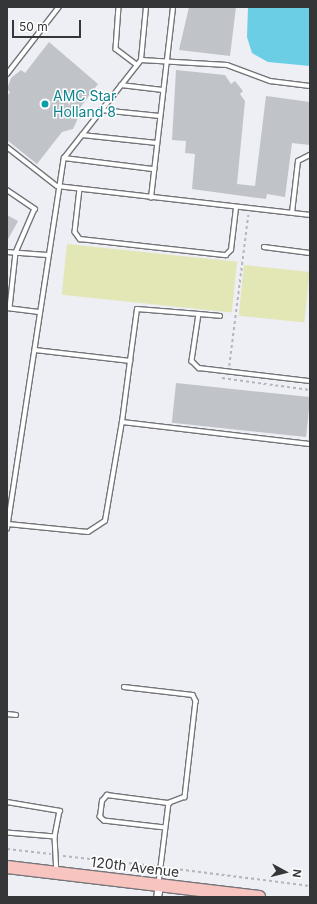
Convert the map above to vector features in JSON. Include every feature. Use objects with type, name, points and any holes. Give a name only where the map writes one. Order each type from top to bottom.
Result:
[{"type":"main road","name":"120th Avenue","points":[[7,867],[58,873],[158,891],[256,897]]},
{"type":"lane","points":[[7,74],[59,7]]},
{"type":"lane","points":[[119,7],[116,49],[137,65]]},
{"type":"lane","points":[[7,529],[35,350],[38,312],[57,186],[64,158],[140,60],[146,7]]},
{"type":"lane","points":[[151,198],[173,7]]},
{"type":"lane","points":[[140,60],[166,59],[227,65],[270,81],[310,86]]},
{"type":"lane","points":[[121,85],[163,90]]},
{"type":"lane","points":[[101,110],[160,116]]},
{"type":"lane","points":[[82,135],[157,143]]},
{"type":"lane","points":[[7,147],[57,186],[236,208],[310,215]]},
{"type":"lane","points":[[292,213],[298,160],[310,155]]},
{"type":"lane","points":[[64,158],[154,170]]},
{"type":"lane","points":[[80,189],[75,232],[76,237],[88,240],[226,255],[231,250],[236,208]]},
{"type":"lane","points":[[7,190],[35,209],[16,253],[8,308],[38,312]]},
{"type":"lane","points":[[264,247],[310,253]]},
{"type":"lane","points":[[7,252],[47,255]]},
{"type":"lane","points":[[8,524],[88,532],[105,521],[122,422],[137,309],[220,316]]},
{"type":"lane","points":[[199,314],[192,361],[199,368],[310,381]]},
{"type":"lane","points":[[35,350],[130,361]]},
{"type":"lane","points":[[122,422],[310,444]]},
{"type":"lane","points":[[124,687],[193,696],[196,701],[185,797],[169,803],[107,795],[102,801],[100,817],[104,821],[166,828]]},
{"type":"lane","points":[[7,714],[16,715]]},
{"type":"lane","points":[[7,802],[60,811],[55,837],[58,873]]},
{"type":"lane","points":[[158,891],[169,803]]},
{"type":"lane","points":[[7,833],[55,837]]},
{"type":"path","points":[[248,209],[230,365],[221,379],[310,390]]},
{"type":"green space","points":[[67,244],[237,262],[232,313],[62,295]]},
{"type":"green space","points":[[244,265],[310,272],[304,323],[239,316]]},
{"type":"water","points":[[248,7],[310,8],[310,66],[268,62],[252,53],[247,37]]},
{"type":"building","points":[[189,7],[236,7],[230,56],[179,50]]},
{"type":"building","name":"AMC Star Holland 8","points":[[49,42],[98,84],[76,113],[79,116],[73,129],[62,132],[37,164],[7,140],[7,96],[10,92],[7,89],[11,78],[21,70],[25,73]]},
{"type":"building","points":[[176,70],[225,75],[231,84],[235,81],[243,91],[240,94],[245,101],[237,184],[255,186],[266,96],[310,102],[310,145],[292,143],[285,197],[267,194],[266,199],[192,189],[195,154],[185,153],[186,141],[172,140]]},
{"type":"building","points":[[7,215],[18,221],[7,241]]},
{"type":"building","points":[[176,383],[310,397],[306,437],[172,423]]},
{"type":"place","name":"AMC Star Holland 8","points":[[45,104]]}]
